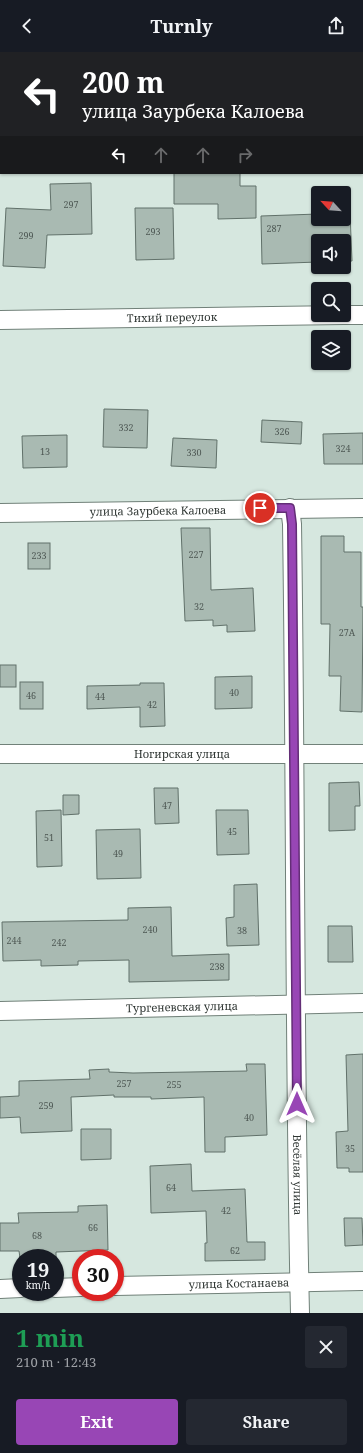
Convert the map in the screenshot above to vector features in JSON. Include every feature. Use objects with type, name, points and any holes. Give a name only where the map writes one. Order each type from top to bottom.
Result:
[{"type":"street","name":"Тихий переулок","points":[[0,320],[311,315]]},
{"type":"street","name":"Тихий переулок","points":[[351,315],[363,315]]},
{"type":"street","name":"Весёлая улица","points":[[290,508],[292,524],[295,755],[296,1005],[300,1313]]},
{"type":"street","name":"улица Заурбека Калоева","points":[[0,513],[363,508]]},
{"type":"street","name":"Ногирская улица","points":[[0,754],[363,754]]},
{"type":"street","name":"Тургеневская улица","points":[[0,1010],[363,1003]]},
{"type":"street","name":"улица Костанаева","points":[[124,1286],[363,1281]]},
{"type":"street","points":[[0,1289],[12,1288]]},
{"type":"building","points":[[174,174],[240,174],[240,186],[256,186],[256,218],[218,219],[218,204],[174,204]]},
{"type":"building","points":[[91,183],[92,234],[47,235],[45,268],[3,266],[6,208],[51,210],[50,184]]},
{"type":"building","points":[[135,208],[173,208],[174,259],[136,260]]},
{"type":"building","points":[[311,214],[311,226],[351,226],[351,234],[311,234],[311,262],[262,264],[261,216]]},
{"type":"building","points":[[351,237],[352,261],[351,261]]},
{"type":"building","points":[[104,409],[148,410],[147,448],[103,447]]},
{"type":"building","points":[[262,420],[302,422],[301,444],[261,442]]},
{"type":"building","points":[[363,433],[363,464],[324,464],[323,434]]},
{"type":"building","points":[[67,435],[67,467],[23,468],[22,436]]},
{"type":"building","points":[[173,438],[217,440],[216,468],[171,466]]},
{"type":"building","points":[[181,528],[210,528],[211,590],[253,588],[255,631],[227,632],[227,625],[213,626],[213,620],[185,621]]},
{"type":"building","points":[[321,536],[344,536],[344,552],[361,552],[361,607],[363,607],[362,712],[340,711],[341,676],[329,676],[330,624],[321,624]]},
{"type":"building","points":[[28,543],[50,543],[50,569],[28,569]]},
{"type":"building","points":[[0,665],[16,665],[16,687],[0,687]]},
{"type":"building","points":[[252,676],[252,708],[215,709],[215,677]]},
{"type":"building","points":[[20,682],[43,682],[43,709],[20,709]]},
{"type":"building","points":[[140,683],[164,683],[165,726],[140,727],[140,707],[87,709],[87,686],[140,685]]},
{"type":"building","points":[[359,782],[360,806],[355,806],[355,830],[329,831],[329,783]]},
{"type":"building","points":[[154,788],[178,788],[179,823],[155,824]]},
{"type":"building","points":[[63,795],[79,795],[79,814],[63,815]]},
{"type":"building","points":[[61,810],[62,866],[37,867],[36,811]]},
{"type":"building","points":[[216,810],[248,810],[249,854],[217,855]]},
{"type":"building","points":[[140,829],[141,878],[97,879],[96,830]]},
{"type":"building","points":[[257,884],[259,945],[227,946],[226,918],[234,917],[234,885]]},
{"type":"building","points":[[171,907],[172,956],[229,954],[229,980],[129,982],[129,960],[78,961],[78,965],[41,966],[41,960],[3,961],[2,922],[128,920],[128,908]]},
{"type":"building","points":[[328,926],[352,926],[353,962],[328,962]]},
{"type":"building","points":[[363,1054],[363,1172],[349,1172],[349,1168],[337,1168],[336,1132],[348,1131],[346,1055]]},
{"type":"building","points":[[246,1064],[265,1064],[267,1135],[225,1137],[225,1152],[205,1152],[204,1097],[151,1099],[151,1097],[114,1097],[114,1095],[71,1097],[72,1131],[21,1133],[20,1117],[0,1118],[0,1097],[19,1096],[19,1081],[90,1079],[89,1070],[109,1069],[109,1072],[133,1073],[247,1071]]},
{"type":"building","points":[[81,1129],[111,1129],[111,1159],[81,1160]]},
{"type":"building","points":[[191,1164],[192,1191],[245,1189],[247,1242],[265,1242],[265,1260],[205,1261],[205,1243],[207,1243],[206,1211],[151,1213],[150,1166]]},
{"type":"building","points":[[107,1205],[108,1249],[72,1249],[72,1251],[64,1252],[64,1249],[12,1249],[12,1251],[0,1251],[0,1223],[19,1223],[18,1213],[78,1212],[78,1206]]},
{"type":"building","points":[[344,1218],[362,1218],[363,1245],[345,1246]]},
{"type":"route","points":[[260,508],[290,508],[292,524],[297,1104]]}]
